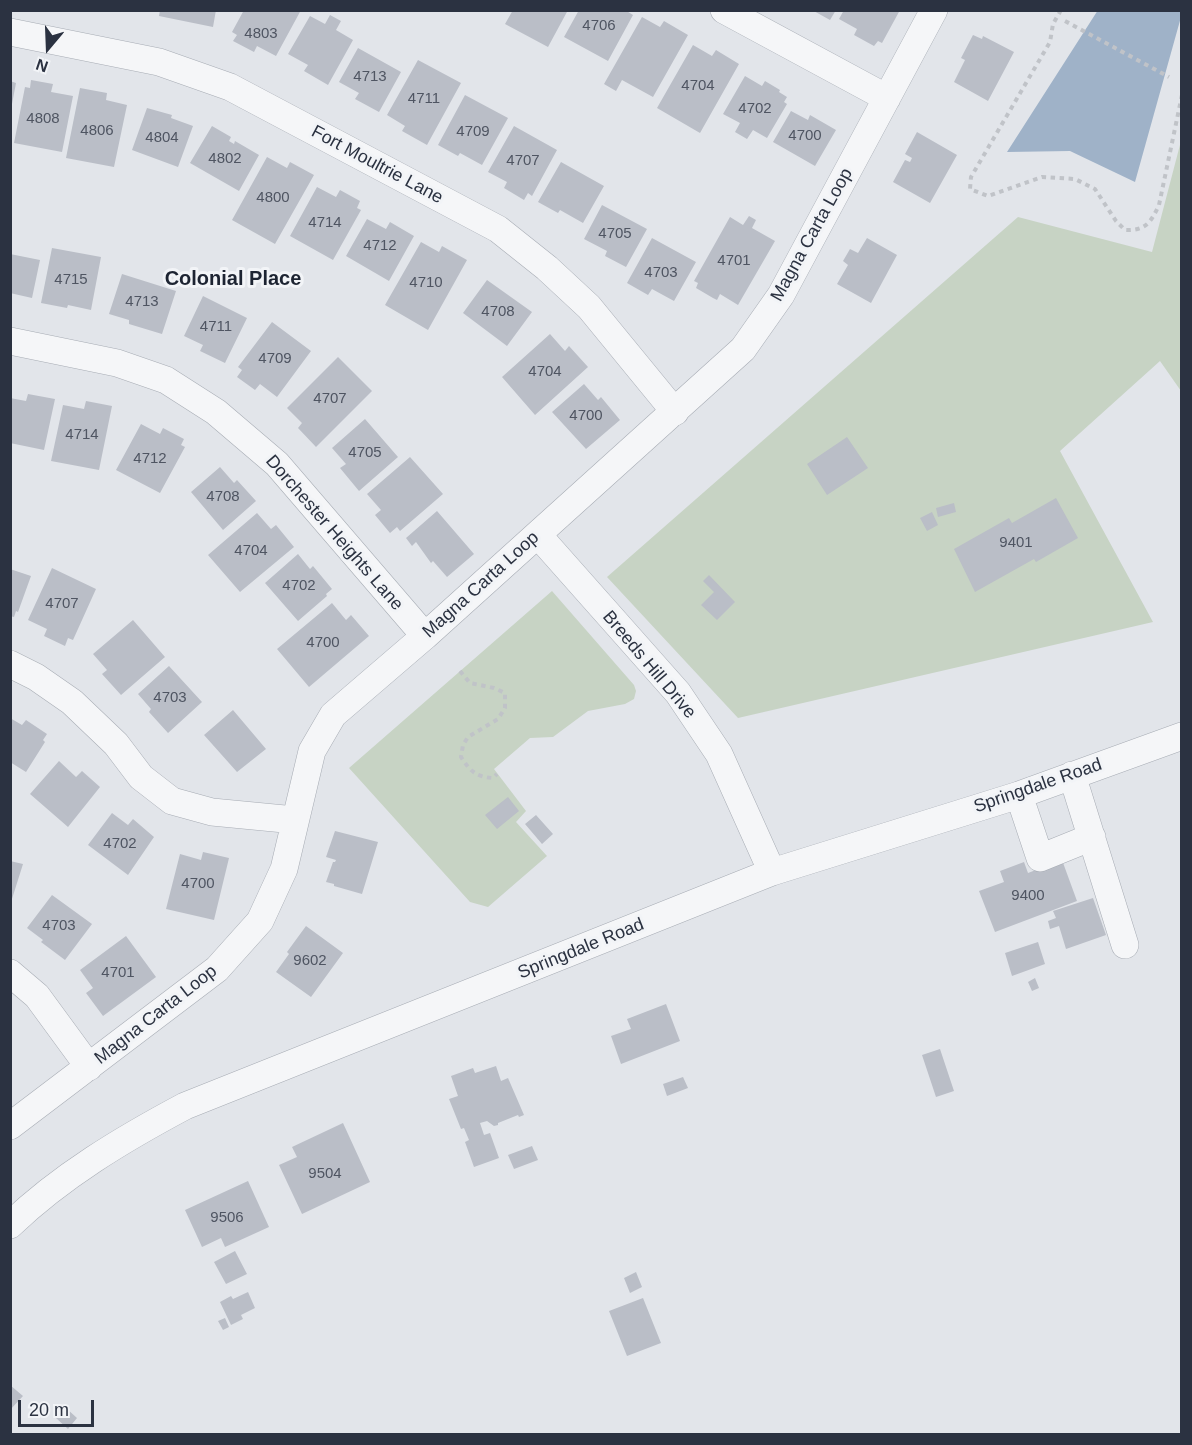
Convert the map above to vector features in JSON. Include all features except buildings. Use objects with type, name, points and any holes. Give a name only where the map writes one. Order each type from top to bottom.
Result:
[{"type":"street","points":[[724,10],[887,98]]},
{"type":"street","name":"Magna Carta Loop","points":[[10,1126],[217,969],[260,921],[284,869],[312,751],[333,715],[538,535],[742,349],[781,295],[934,10]]},
{"type":"street","name":"Fort Moultrie Lane","points":[[10,33],[159,62],[230,87],[498,229],[548,268],[589,307],[675,412]]},
{"type":"street","name":"Dorchester Heights Lane","points":[[10,341],[117,363],[166,380],[216,412],[277,464],[425,636]]},
{"type":"street","name":"Breeds Hill Drive","points":[[538,535],[678,693],[719,754],[772,872]]},
{"type":"street","points":[[10,664],[36,676],[72,702],[116,744],[141,777],[172,801],[212,812],[296,820]]},
{"type":"street","name":"Springdale Road","points":[[10,1225],[71,1176],[129,1136],[185,1106],[772,872],[1019,795],[1182,736]]},
{"type":"street","points":[[1072,775],[1125,945]]},
{"type":"street","points":[[1019,795],[1040,858],[1092,837]]},
{"type":"street","points":[[10,973],[37,996],[89,1066]]},
{"type":"path","points":[[1061,10],[1053,24],[1050,42],[971,177],[970,189],[988,196],[1042,177],[1075,179],[1095,189],[1116,221],[1125,230],[1138,231],[1152,220],[1159,205],[1182,95]]},
{"type":"path","points":[[1065,21],[1169,77]]},
{"type":"path","points":[[460,671],[470,683],[505,693],[505,708],[498,719],[468,736],[463,745],[461,757],[470,770],[480,777],[493,778],[497,774]]},
{"type":"green space","points":[[1181,141],[1181,391],[1160,361],[1060,451],[1153,622],[738,718],[607,577],[1018,217],[1152,252]]},
{"type":"green space","points":[[552,591],[634,685],[636,691],[634,699],[625,704],[588,711],[553,737],[530,738],[494,769],[526,811],[516,822],[547,856],[488,907],[470,902],[349,768]]},
{"type":"water","points":[[1098,10],[1181,11],[1135,182],[1070,151],[1007,152]]},
{"type":"district","name":"Colonial Place","points":[[233,279]]}]
